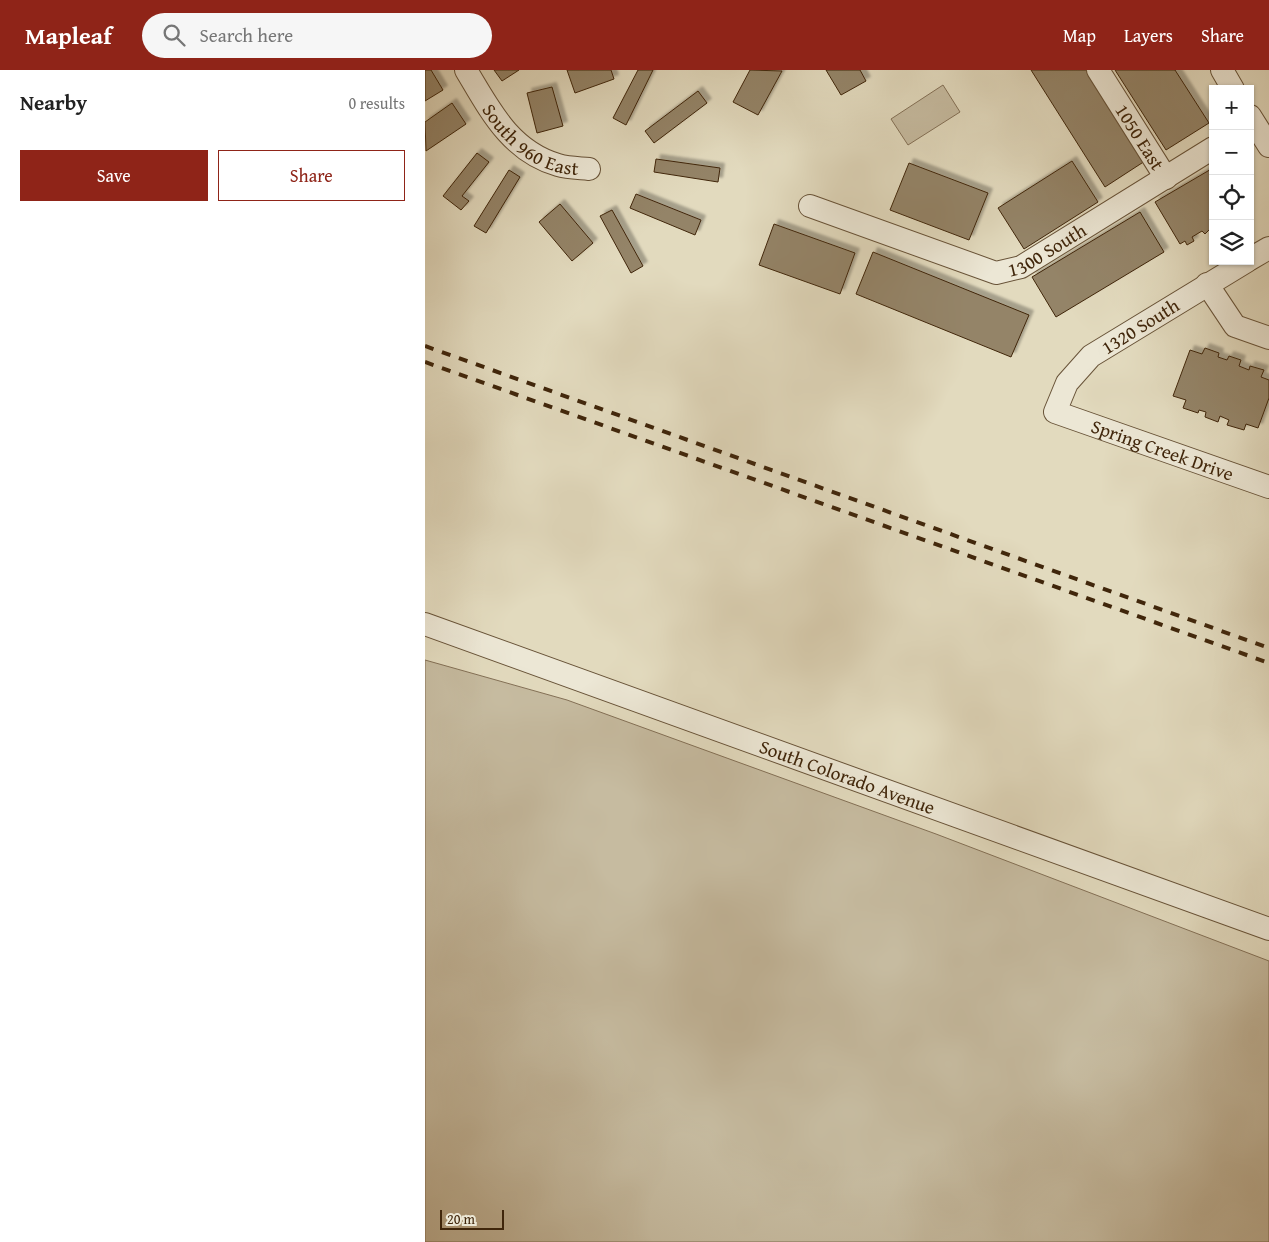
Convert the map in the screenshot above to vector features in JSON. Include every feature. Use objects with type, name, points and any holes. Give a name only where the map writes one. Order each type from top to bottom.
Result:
[{"type":"street","name":"South 960 East","points":[[466,70],[499,125],[514,141],[532,154],[559,165],[589,170]]},
{"type":"street","name":"1050 East","points":[[1098,70],[1165,178]]},
{"type":"street","points":[[1222,70],[1231,85]]},
{"type":"street","points":[[1254,124],[1269,146]]},
{"type":"street","name":"1300 South","points":[[810,206],[996,274],[1021,267],[1209,150]]},
{"type":"street","points":[[1254,257],[1269,248]]},
{"type":"street","name":"1320 South","points":[[1055,412],[1067,383],[1091,356],[1240,265]]},
{"type":"street","points":[[1207,284],[1235,326],[1269,338]]},
{"type":"street","name":"Spring Creek Drive","points":[[1055,412],[1269,487]]},
{"type":"street","name":"South Colorado Avenue","points":[[425,624],[1269,929]]},
{"type":"shaded area","points":[[943,85],[960,112],[908,145],[891,119]]},
{"type":"shaded area","points":[[425,660],[567,700],[936,834],[1269,961],[1269,1242],[425,1242]]},
{"type":"building","points":[[425,70],[431,70],[443,90],[425,101]]},
{"type":"building","points":[[494,70],[519,70],[502,81]]},
{"type":"building","points":[[567,70],[611,70],[614,79],[575,93]]},
{"type":"building","points":[[638,70],[653,70],[626,125],[613,118]]},
{"type":"building","points":[[750,70],[782,71],[758,115],[733,102]]},
{"type":"building","points":[[826,70],[860,70],[866,81],[841,95]]},
{"type":"building","points":[[1031,70],[1087,70],[1145,161],[1105,187]]},
{"type":"building","points":[[1115,70],[1175,70],[1209,123],[1166,150]]},
{"type":"building","points":[[552,87],[563,126],[537,133],[527,93]]},
{"type":"building","points":[[698,91],[707,103],[654,143],[645,131]]},
{"type":"building","points":[[452,103],[466,124],[426,151],[425,122]]},
{"type":"building","points":[[477,153],[489,162],[462,196],[469,201],[461,210],[443,196]]},
{"type":"building","points":[[656,159],[720,168],[718,182],[654,172]]},
{"type":"building","points":[[1072,161],[1098,202],[1024,249],[998,208]]},
{"type":"building","points":[[909,163],[988,193],[969,240],[890,210]]},
{"type":"building","points":[[509,170],[520,177],[486,233],[474,226]]},
{"type":"building","points":[[1209,170],[1209,230],[1205,234],[1202,231],[1192,237],[1194,241],[1187,245],[1185,241],[1180,244],[1155,202]]},
{"type":"building","points":[[636,194],[701,220],[695,235],[630,208]]},
{"type":"building","points":[[560,204],[593,243],[572,261],[539,222]]},
{"type":"building","points":[[612,210],[643,266],[631,273],[600,216]]},
{"type":"building","points":[[1140,212],[1164,252],[1056,317],[1032,277]]},
{"type":"building","points":[[774,224],[855,253],[840,294],[759,265]]},
{"type":"building","points":[[873,252],[1029,315],[1011,357],[856,294]]},
{"type":"building","points":[[1205,348],[1219,353],[1218,357],[1227,360],[1229,356],[1241,360],[1239,366],[1249,370],[1250,366],[1264,370],[1261,377],[1269,380],[1269,398],[1258,428],[1246,424],[1244,430],[1227,425],[1229,420],[1220,416],[1218,422],[1205,417],[1206,412],[1199,410],[1198,413],[1183,408],[1186,400],[1173,396],[1190,350],[1202,354]]},
{"type":"railway","points":[[425,346],[1269,648]]},
{"type":"railway","points":[[425,362],[1269,663]]}]
